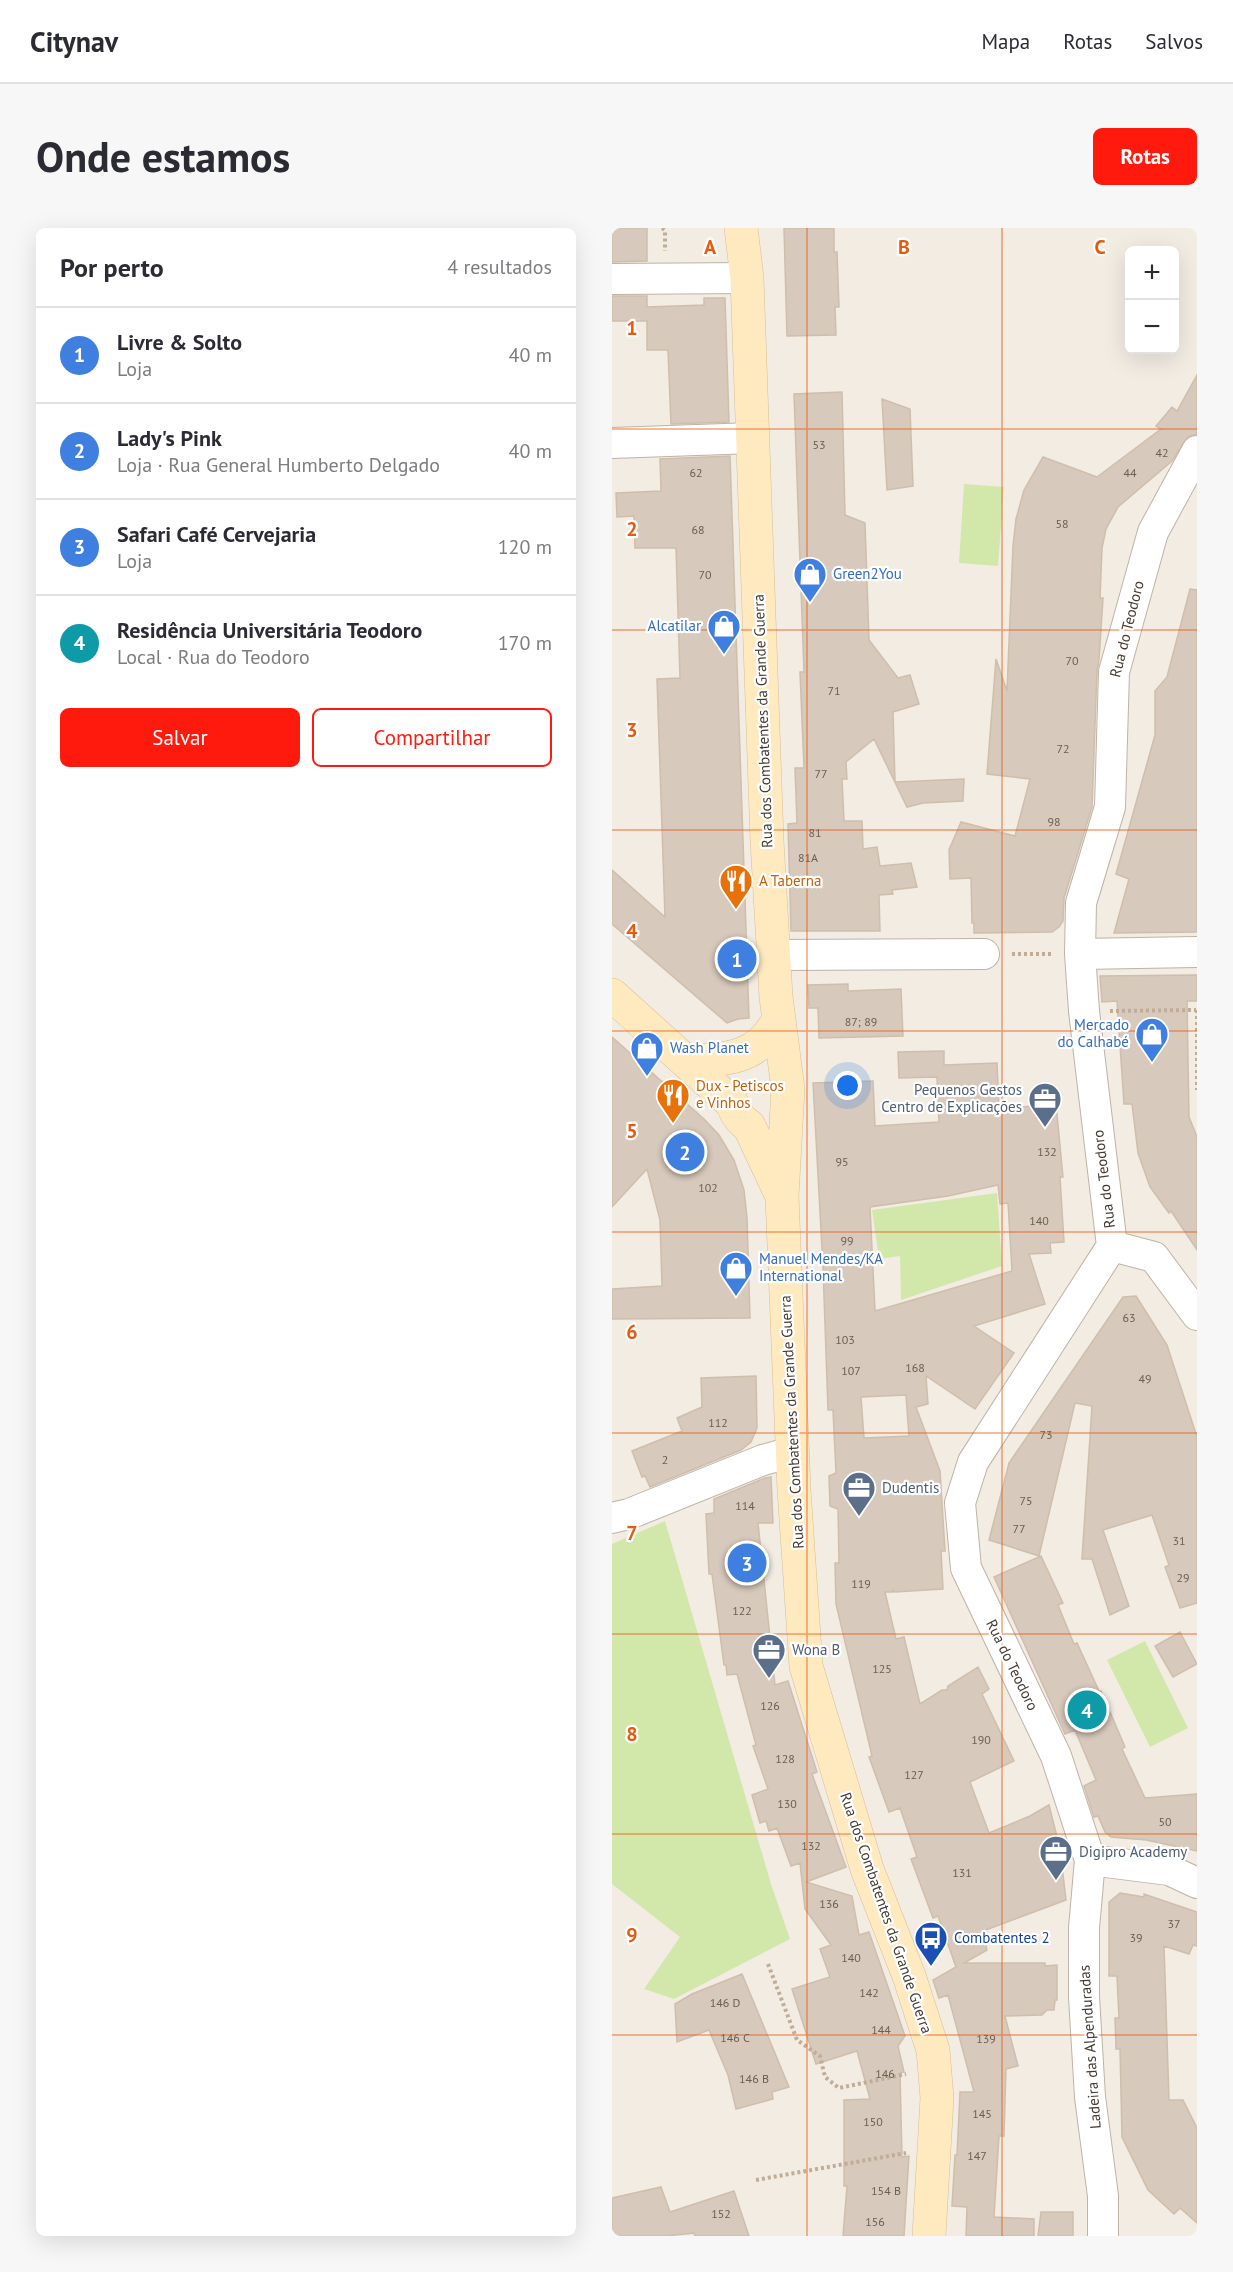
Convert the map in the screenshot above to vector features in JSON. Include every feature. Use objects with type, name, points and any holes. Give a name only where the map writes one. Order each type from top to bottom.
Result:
[{"type":"main road","name":"Rua dos Combatentes da Grande Guerra","points":[[741,228],[747,279],[767,841],[779,1019],[788,1099],[782,1196],[792,1452],[806,1666],[867,1869],[909,1976],[933,2050],[937,2098],[929,2236]]},
{"type":"main road","points":[[612,995],[741,1115],[757,1128],[773,1126],[784,1116],[788,1099],[781,1078],[764,1070],[754,1071],[746,1074],[739,1081],[733,1093],[741,1115],[782,1196]]},
{"type":"main road","points":[[686,1062],[744,1055],[760,1045],[771,1034],[779,1019]]},
{"type":"street","points":[[612,279],[747,279]]},
{"type":"street","points":[[612,443],[753,438]]},
{"type":"street","name":"Rua do Teodoro","points":[[1090,1860],[1056,1756],[966,1568],[960,1503],[973,1462],[1112,1246],[1084,1011],[1080,954],[1082,903],[1110,807],[1114,672],[1153,532],[1197,451]]},
{"type":"street","points":[[1080,954],[1197,952]]},
{"type":"street","points":[[774,955],[984,954]]},
{"type":"street","points":[[1112,1246],[1154,1257],[1197,1315]]},
{"type":"street","points":[[612,1518],[629,1514],[763,1460],[792,1452]]},
{"type":"street","points":[[1090,1860],[1169,1870],[1197,1883]]},
{"type":"street","name":"Ladeira das Alpenduradas","points":[[1090,1860],[1084,1928],[1084,1997],[1090,2097],[1103,2196],[1103,2236]]},
{"type":"path","points":[[1084,1011],[1197,1010],[1197,1090]]},
{"type":"path","points":[[768,1964],[797,2040],[820,2056],[825,2077],[832,2083],[839,2088],[912,2073]]},
{"type":"path","points":[[756,2180],[913,2152]]},
{"type":"green space","points":[[964,484],[1004,487],[998,566],[959,563]]},
{"type":"green space","points":[[997,1193],[1002,1266],[901,1300],[900,1256],[879,1259],[872,1210]]},
{"type":"green space","points":[[665,1521],[771,1884],[790,1939],[674,1999],[644,1989],[680,1937],[612,1884],[612,1544]]},
{"type":"green space","points":[[1145,1641],[1188,1728],[1150,1747],[1107,1660]]},
{"type":"building","points":[[612,228],[647,228],[647,261],[612,262]]},
{"type":"building","points":[[784,228],[834,228],[839,307],[835,307],[836,335],[787,336]]},
{"type":"building","points":[[612,296],[647,296],[647,307],[704,305],[704,298],[725,298],[729,422],[671,424],[668,350],[647,350],[647,321],[612,321]]},
{"type":"building","points":[[1197,375],[1197,434],[1188,437],[1172,461],[1118,507],[1106,529],[1102,548],[1100,598],[1103,598],[1097,671],[1092,807],[1064,898],[1063,921],[1052,932],[974,933],[971,878],[950,879],[949,850],[961,822],[1015,836],[1030,779],[987,774],[996,659],[1007,691],[1013,546],[1016,519],[1024,490],[1043,457],[1097,477],[1161,429],[1156,426],[1172,407],[1177,411]]},
{"type":"building","points":[[842,392],[845,515],[865,523],[869,640],[898,678],[910,675],[919,704],[893,712],[895,782],[964,779],[963,801],[923,803],[907,807],[874,739],[846,762],[847,779],[842,779],[844,821],[862,821],[863,849],[877,847],[880,866],[911,863],[917,887],[892,890],[893,894],[879,895],[880,931],[791,931],[788,824],[797,823],[795,768],[804,768],[800,672],[804,672],[794,394]]},
{"type":"building","points":[[882,399],[910,409],[913,486],[887,490]]},
{"type":"building","points":[[730,456],[749,1018],[727,1023],[612,924],[612,870],[665,917],[657,679],[680,678],[676,548],[635,548],[634,516],[617,517],[616,493],[661,491],[660,459]]},
{"type":"building","points":[[1190,589],[1197,590],[1197,932],[1114,933],[1129,879],[1116,874],[1155,735],[1155,691],[1167,677]]},
{"type":"building","name":"Mercado do Calhabé","points":[[1197,975],[1197,1001],[1187,1001],[1189,1117],[1197,1137],[1197,1250],[1171,1211],[1169,1213],[1150,1187],[1138,1153],[1132,1104],[1124,1104],[1117,1001],[1102,1002],[1100,976]]},
{"type":"building","points":[[848,984],[848,991],[901,989],[903,1036],[819,1038],[818,1008],[809,1008],[808,985]]},
{"type":"building","points":[[612,1037],[704,1119],[719,1135],[734,1160],[744,1190],[747,1218],[750,1318],[612,1319],[612,1289],[662,1286],[660,1220],[647,1169],[612,1207]]},
{"type":"building","points":[[944,1051],[944,1065],[997,1063],[999,1109],[1056,1104],[1063,1177],[1060,1177],[1064,1242],[1050,1243],[1051,1253],[1029,1254],[1045,1304],[974,1326],[1014,1353],[975,1409],[926,1376],[928,1404],[916,1407],[940,1471],[945,1551],[941,1551],[943,1589],[885,1592],[896,1639],[904,1637],[920,1704],[942,1690],[947,1690],[948,1686],[978,1667],[989,1689],[982,1694],[1014,1761],[970,1782],[989,1833],[1030,1816],[1049,1805],[1060,1849],[1066,1900],[983,1931],[987,1950],[964,1963],[1057,1965],[1057,2000],[1055,2000],[1054,2010],[1047,2010],[1042,2015],[1005,2016],[1018,2066],[1006,2069],[1004,2136],[999,2136],[994,2217],[1034,2219],[1034,2236],[966,2236],[967,2207],[952,2206],[960,2092],[974,2092],[948,1995],[939,1998],[933,1980],[956,1967],[938,1916],[933,1918],[911,1859],[917,1857],[900,1808],[889,1812],[869,1757],[872,1756],[836,1604],[835,1563],[839,1563],[838,1509],[830,1506],[829,1476],[836,1473],[833,1410],[828,1410],[813,1083],[873,1081],[875,1126],[939,1122],[937,1077],[899,1078],[898,1052]],"holes":[[[998,1185],[1000,1204],[1008,1203],[1012,1271],[875,1311],[870,1207],[948,1196]],[[906,1395],[909,1436],[864,1438],[861,1397]]]},
{"type":"building","points":[[1136,1296],[1167,1345],[1197,1437],[1197,1603],[1180,1608],[1165,1567],[1169,1565],[1152,1515],[1103,1530],[1129,1606],[1110,1615],[1092,1559],[1082,1559],[1092,1406],[1075,1403],[1039,1556],[989,1540],[1009,1463],[1123,1297]]},
{"type":"building","points":[[756,1376],[757,1428],[751,1442],[741,1450],[650,1487],[645,1476],[642,1477],[632,1451],[682,1431],[677,1418],[702,1407],[701,1378]]},
{"type":"building","points":[[771,1477],[773,1523],[758,1523],[775,1685],[788,1681],[817,1772],[812,1774],[846,1867],[806,1882],[852,1896],[859,1935],[869,1932],[905,2036],[898,2046],[904,2072],[900,2073],[902,2157],[909,2156],[904,2236],[843,2236],[847,2186],[844,2186],[844,2100],[870,2099],[857,2051],[816,2064],[792,1989],[830,1977],[820,1949],[831,1945],[805,1909],[800,1863],[791,1866],[777,1828],[769,1831],[766,1821],[760,1823],[752,1795],[768,1789],[753,1746],[756,1745],[737,1674],[727,1675],[726,1665],[724,1665],[712,1574],[709,1574],[706,1514],[714,1513],[714,1499]]},
{"type":"building","points":[[1041,1556],[1063,1603],[1058,1605],[1074,1644],[1077,1643],[1101,1691],[1125,1747],[1122,1749],[1145,1798],[1197,1794],[1197,1851],[1146,1840],[1111,1837],[1105,1832],[1098,1816],[1094,1817],[1084,1786],[1096,1780],[1075,1730],[1065,1734],[994,1577]]},
{"type":"building","points":[[1180,1632],[1197,1664],[1173,1677],[1155,1646]]},
{"type":"building","points":[[1120,1893],[1144,1897],[1144,1894],[1197,1912],[1197,1946],[1193,1945],[1189,1954],[1164,1946],[1169,2100],[1183,2100],[1197,2128],[1197,2223],[1180,2208],[1174,2214],[1148,2190],[1122,2137],[1120,2049],[1116,2049],[1115,2018],[1119,2018],[1117,1976],[1109,1976],[1109,1902]]},
{"type":"building","points":[[742,1974],[789,2087],[772,2092],[773,2099],[736,2109],[728,2075],[709,2030],[677,2042],[675,2004],[692,1994]]},
{"type":"building","points":[[661,2187],[670,2212],[734,2191],[749,2236],[695,2236],[694,2233],[666,2236],[612,2236],[612,2198]]},
{"type":"building","points":[[1041,2212],[1073,2212],[1073,2236],[1038,2236]]},
{"type":"place","name":"Green2You","points":[[810,603]]},
{"type":"place","name":"Alcatilar","points":[[724,655]]},
{"type":"place","name":"A Taberna","points":[[736,910]]},
{"type":"place","name":"Livre & Solto","points":[[737,959]]},
{"type":"place","name":"Mercado do Calhabé","points":[[1152,1063]]},
{"type":"place","name":"Wash Planet","points":[[647,1077]]},
{"type":"place","name":"Dux - Petiscos e Vinhos","points":[[673,1124]]},
{"type":"place","name":"Pequenos Gestos Centro de Explicações","points":[[1045,1128]]},
{"type":"place","name":"Lady's Pink","points":[[685,1152]]},
{"type":"place","name":"Manuel Mendes/KA International","points":[[736,1297]]},
{"type":"place","name":"Dudentis","points":[[859,1517]]},
{"type":"place","name":"Safari Café Cervejaria","points":[[747,1563]]},
{"type":"place","name":"Wona B","points":[[769,1679]]},
{"type":"place","name":"Residência Universitária Teodoro","points":[[1087,1710]]},
{"type":"place","name":"Digipro Academy","points":[[1056,1881]]},
{"type":"place","name":"Combatentes 2","points":[[931,1967]]}]
